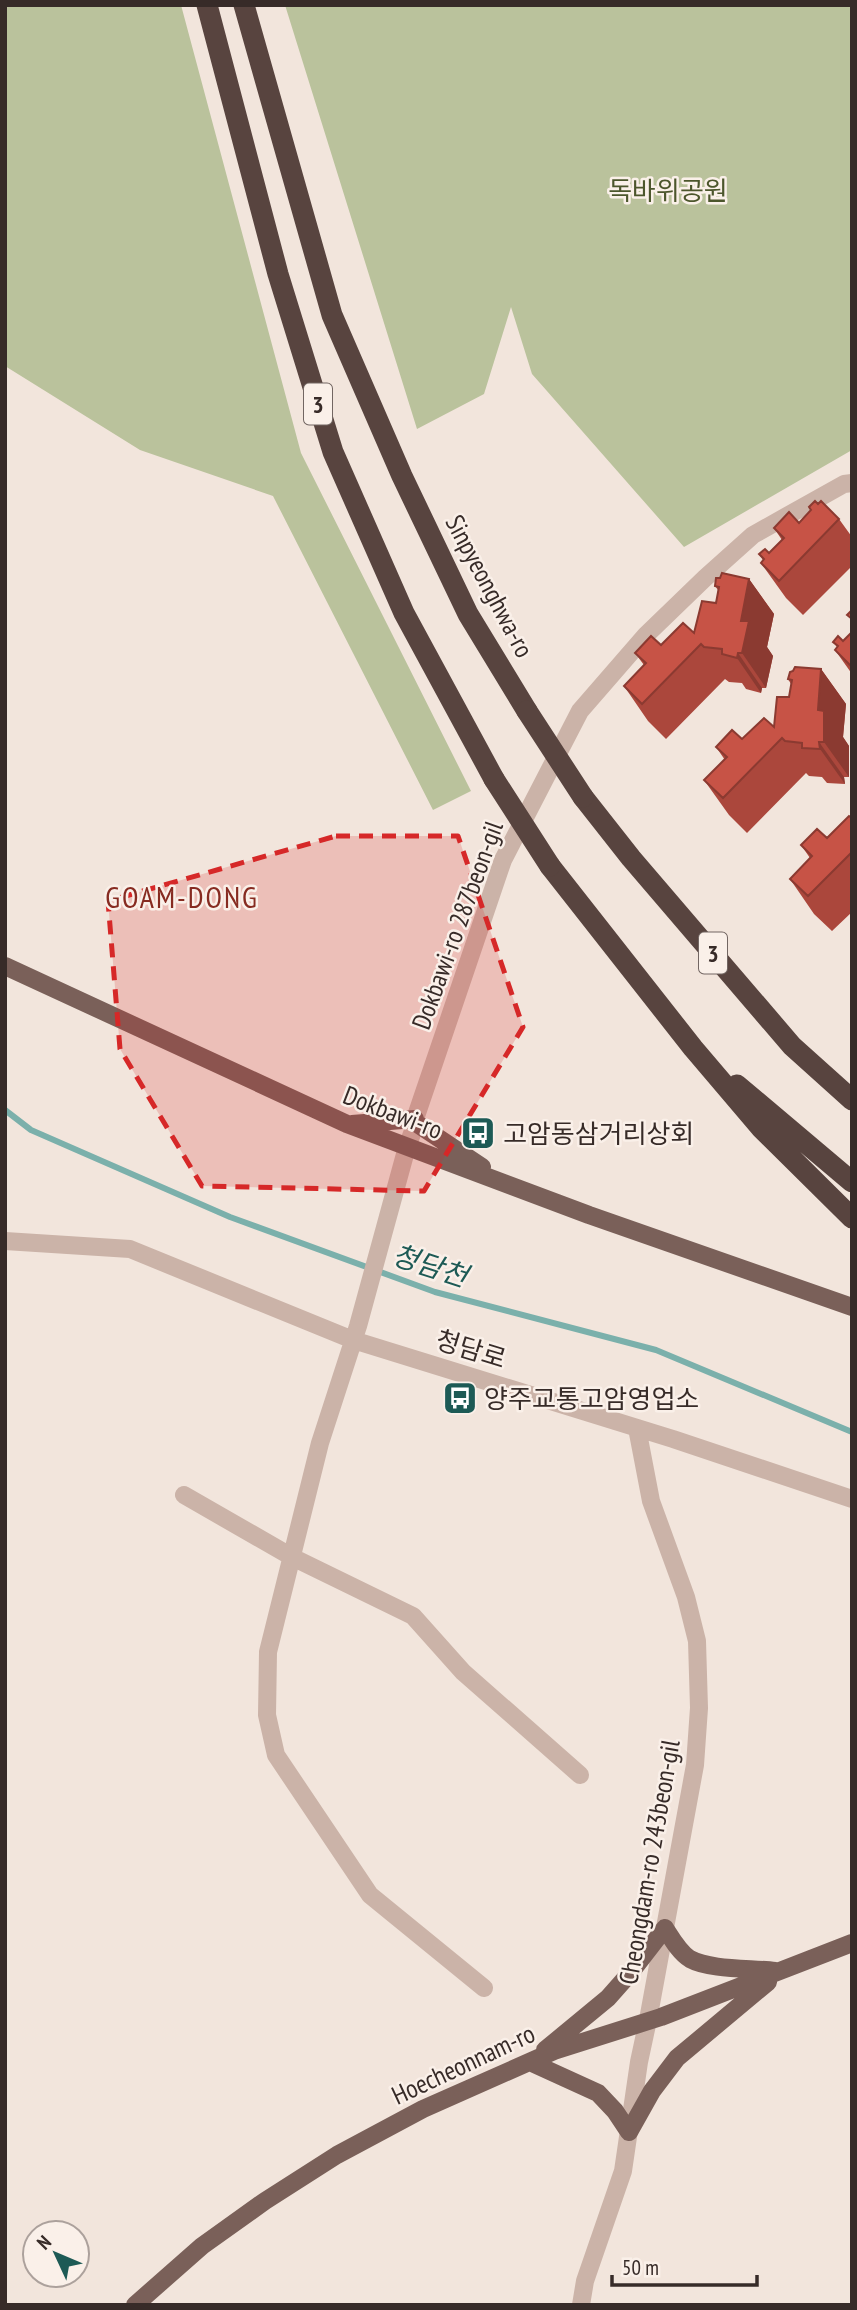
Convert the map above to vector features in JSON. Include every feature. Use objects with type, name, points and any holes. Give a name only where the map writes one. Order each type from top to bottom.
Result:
[{"type":"highway","name":"3","points":[[208,5],[278,274],[333,452],[404,613],[494,779],[550,866],[693,1048],[761,1128],[850,1216]]},
{"type":"highway","name":"Sinpyeonghwa-ro","points":[[244,5],[332,315],[402,476],[468,614],[583,797],[631,858],[792,1046],[852,1100]]},
{"type":"highway","name":"3","points":[[693,1048],[852,1182]]},
{"type":"main road","name":"Dokbawi-ro","points":[[5,966],[347,1124],[589,1215],[852,1307]]},
{"type":"main road","points":[[347,1124],[416,1121],[502,1181]]},
{"type":"main road","points":[[665,1928],[675,1944],[690,1958],[709,1964],[782,1971],[677,2058],[652,2091],[629,2132],[615,2111],[598,2093],[530,2062],[608,1998],[665,1928]]},
{"type":"main road","name":"Hoecheonnam-ro","points":[[135,2305],[202,2246],[265,2201],[337,2155],[423,2109],[554,2051],[648,2020],[852,1943]]},
{"type":"street","name":"Dokbawi-ro 287beon-gil","points":[[407,1147],[503,860],[580,710],[646,635],[753,535],[844,484],[852,483]]},
{"type":"street","points":[[407,1147],[355,1333],[320,1443],[268,1652],[267,1715],[276,1755],[370,1895],[484,1988]]},
{"type":"street","name":"청담로","points":[[5,1241],[130,1250],[355,1333],[852,1499]]},
{"type":"street","name":"Cheongdam-ro 243beon-gil","points":[[581,2305],[585,2281],[623,2171],[639,2062],[695,1765],[699,1708],[697,1641],[686,1597],[651,1501],[637,1428]]},
{"type":"street","points":[[184,1495],[292,1557],[413,1616],[463,1672],[580,1775]]},
{"type":"highlighted area","points":[[336,836],[458,836],[523,1027],[424,1191],[202,1186],[120,1049],[108,901]]},
{"type":"green space","points":[[5,5],[181,5],[301,453],[471,791],[433,810],[273,496],[140,450],[5,366]]},
{"type":"green space","name":"독바위공원","points":[[285,5],[852,5],[852,450],[684,547],[532,374],[511,307],[484,394],[417,429]]},
{"type":"building","points":[[815,501],[818,504],[821,501],[839,519],[779,581],[761,563],[764,559],[759,554],[765,549],[769,553],[784,538],[774,528],[789,512],[799,523]]},
{"type":"building","points":[[722,573],[749,579],[741,621],[749,621],[742,653],[738,653],[737,658],[722,654],[722,649],[704,647],[701,644],[642,704],[624,686],[646,663],[635,653],[651,636],[661,645],[683,623],[694,633],[702,601],[716,603],[719,587],[715,586],[716,578],[720,578]]},
{"type":"building","points":[[852,632],[852,667],[835,650],[838,646],[833,642],[838,636],[843,641]]},
{"type":"building","points":[[795,667],[821,669],[818,710],[824,711],[824,742],[819,742],[820,749],[802,748],[802,743],[785,741],[782,738],[723,798],[704,780],[727,757],[716,747],[732,730],[742,739],[764,718],[774,727],[777,697],[789,697],[792,680],[788,679]]},
{"type":"building","points":[[849,816],[852,818],[852,852],[808,896],[790,879],[812,856],[801,845],[817,829],[827,838]]},
{"type":"waterway","name":"청담천","points":[[5,1110],[31,1130],[230,1217],[435,1292],[656,1350],[852,1432]]},
{"type":"place","name":"고암동삼거리상회","points":[[478,1133]]},
{"type":"place","name":"양주교통고암영업소","points":[[460,1398]]},
{"type":"district","name":"GOAM-DONG","points":[[182,896]]}]
